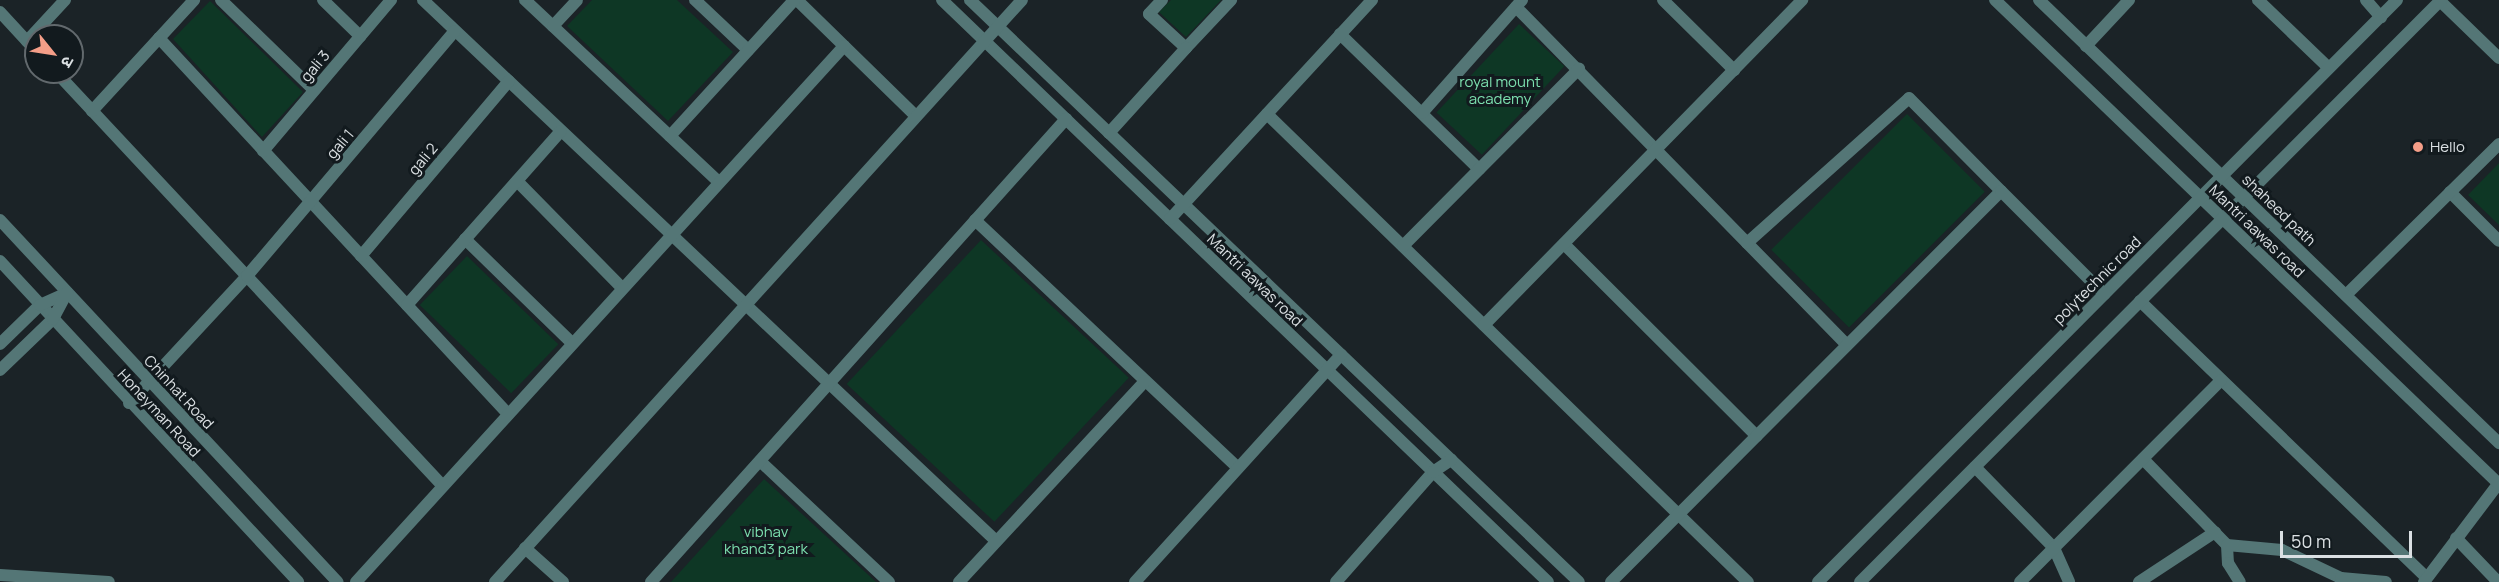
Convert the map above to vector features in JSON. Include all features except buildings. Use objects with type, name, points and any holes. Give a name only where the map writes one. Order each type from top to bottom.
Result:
[{"type":"street","points":[[43,24],[65,0]]},
{"type":"street","points":[[92,111],[194,0]]},
{"type":"street","points":[[221,0],[314,90]]},
{"type":"street","points":[[324,0],[360,36]]},
{"type":"street","name":"gali 3","points":[[263,151],[391,0]]},
{"type":"street","points":[[423,0],[996,541]]},
{"type":"street","points":[[525,0],[719,182]]},
{"type":"street","points":[[553,26],[577,0]]},
{"type":"street","points":[[694,0],[748,50]]},
{"type":"street","points":[[670,136],[796,0],[916,116]]},
{"type":"street","name":"Mantri aawas road","points":[[942,0],[1548,582]]},
{"type":"street","points":[[970,0],[1579,582]]},
{"type":"street","points":[[495,582],[1022,0]]},
{"type":"street","points":[[1162,0],[1149,14],[1186,48]]},
{"type":"street","points":[[1109,133],[1231,0]]},
{"type":"street","points":[[1170,219],[1372,0]]},
{"type":"street","points":[[1663,0],[1734,70]]},
{"type":"street","points":[[1484,325],[1802,0]]},
{"type":"street","name":"Mantri aawas road","points":[[1995,0],[2499,484]]},
{"type":"street","name":"shaheed path","points":[[2039,0],[2499,443]]},
{"type":"street","points":[[2086,46],[2129,0]]},
{"type":"street","points":[[2258,0],[2329,68]]},
{"type":"street","points":[[2366,0],[2381,17]]},
{"type":"street","name":"polytechnic road","points":[[1818,582],[2397,0]]},
{"type":"street","points":[[1860,582],[2440,0],[2499,58]]},
{"type":"street","points":[[1422,113],[1519,3],[1579,69],[1847,345]]},
{"type":"street","points":[[0,12],[24,38]]},
{"type":"street","name":"gali 1","points":[[129,403],[150,384],[247,276],[455,31]]},
{"type":"street","points":[[1340,34],[1479,170]]},
{"type":"street","points":[[159,39],[508,414]]},
{"type":"street","points":[[356,582],[844,46]]},
{"type":"street","points":[[1403,246],[1579,69]]},
{"type":"street","name":"gali 2","points":[[361,256],[509,81]]},
{"type":"street","points":[[67,84],[442,485]]},
{"type":"street","points":[[1748,243],[1909,98],[2104,294]]},
{"type":"street","points":[[1267,114],[1748,582]]},
{"type":"street","points":[[651,582],[1066,119]]},
{"type":"street","points":[[407,305],[561,131]]},
{"type":"street","points":[[2346,295],[2499,144]]},
{"type":"street","points":[[517,181],[622,288]]},
{"type":"street","points":[[1611,582],[2001,191]]},
{"type":"street","points":[[2450,192],[2499,241]]},
{"type":"street","name":"Chinhat Road","points":[[0,220],[150,384],[338,582]]},
{"type":"street","points":[[975,220],[1238,468]]},
{"type":"street","points":[[465,239],[572,343]]},
{"type":"street","points":[[1564,244],[1756,436]]},
{"type":"street","name":"Honeyman Road","points":[[0,261],[129,403],[298,582]]},
{"type":"street","points":[[0,344],[40,305],[67,293]]},
{"type":"street","points":[[0,370],[53,319],[67,293]]},
{"type":"street","points":[[2140,302],[2425,580],[2499,484]]},
{"type":"street","points":[[1135,582],[1341,355]]},
{"type":"street","points":[[2020,582],[2221,380]]},
{"type":"street","points":[[958,582],[1145,381]]},
{"type":"street","points":[[2143,459],[2227,545],[2228,563],[2240,582]]},
{"type":"street","points":[[760,460],[889,582]]},
{"type":"street","points":[[1336,582],[1433,472],[1451,460]]},
{"type":"street","points":[[1975,467],[2054,548],[2068,582]]},
{"type":"street","points":[[2139,582],[2215,532]]},
{"type":"street","points":[[2456,538],[2498,582]]},
{"type":"street","points":[[2227,545],[2282,550],[2341,578],[2386,582]]},
{"type":"street","points":[[525,548],[563,582]]},
{"type":"street","points":[[0,575],[106,580],[108,582]]},
{"type":"green space","points":[[592,0],[677,0],[733,52],[668,121],[567,26]]},
{"type":"green space","points":[[1171,0],[1221,0],[1186,37],[1159,12]]},
{"type":"green space","points":[[210,1],[303,92],[262,137],[173,39]]},
{"type":"green space","name":"royal mount academy","points":[[1519,24],[1564,66],[1482,155],[1436,112]]},
{"type":"green space","points":[[1907,114],[1985,192],[1849,328],[1771,250]]},
{"type":"green space","points":[[2499,163],[2499,225],[2468,195]]},
{"type":"green space","points":[[981,240],[1129,378],[994,522],[847,384]]},
{"type":"green space","points":[[467,256],[558,344],[511,393],[420,305]]},
{"type":"green space","name":"vibhav khand3 park","points":[[764,479],[876,582],[671,582]]},
{"type":"place","name":"Hello","points":[[2418,147]]}]
